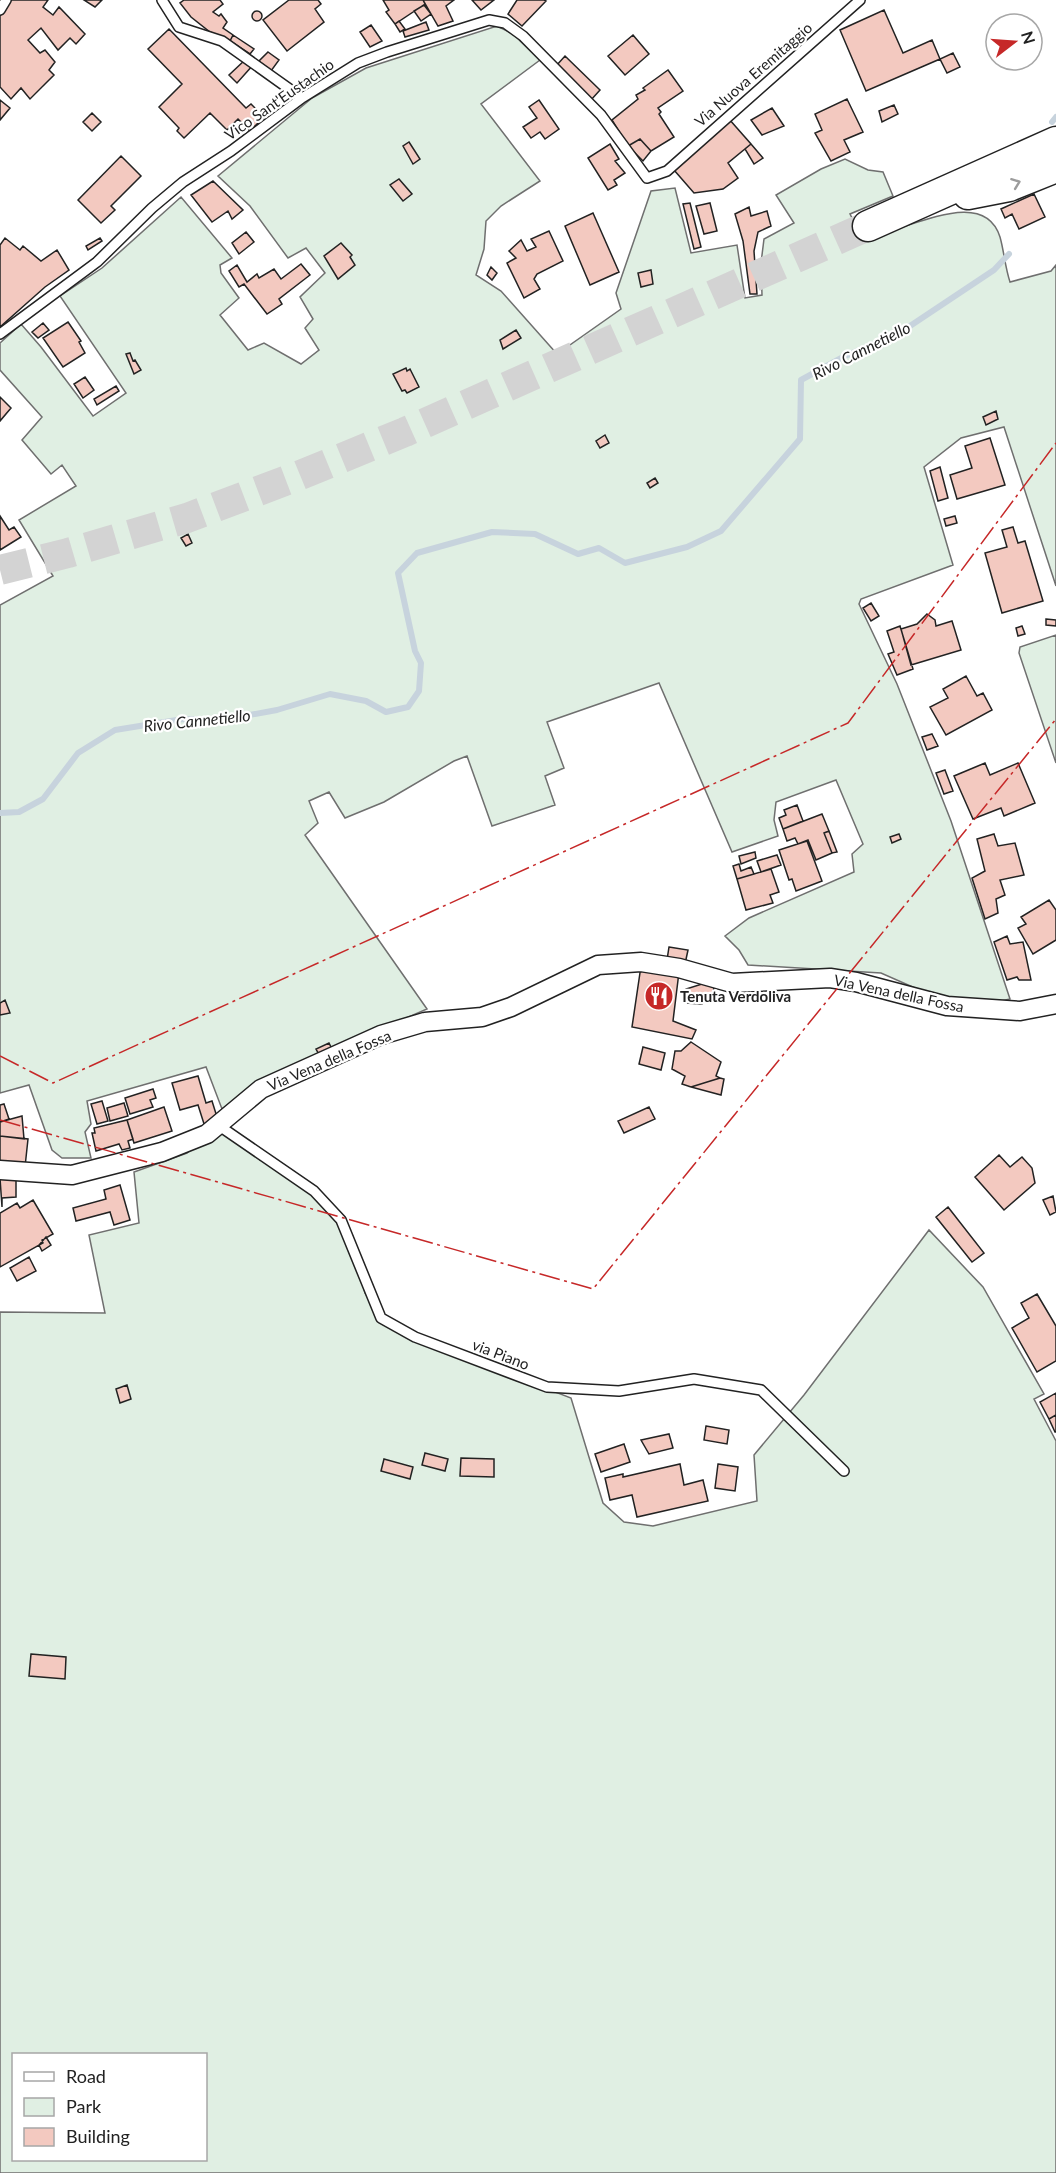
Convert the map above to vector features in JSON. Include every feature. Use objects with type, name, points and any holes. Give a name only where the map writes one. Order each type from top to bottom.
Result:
[{"type":"highway","points":[[868,226],[1056,142]]},
{"type":"highway","points":[[918,203],[1009,186],[1056,167]]},
{"type":"street","name":"Via Vena della Fossa","points":[[0,1170],[72,1175],[162,1152],[207,1134],[261,1089],[381,1035],[425,1022],[482,1017],[511,1007],[598,965],[641,962],[679,968],[732,983],[830,978],[856,982],[946,1006],[1020,1011],[1056,1004]]},
{"type":"lane","points":[[0,10],[6,0]]},
{"type":"lane","points":[[162,0],[179,27],[222,40],[302,98]]},
{"type":"lane","name":"Via Nuova Eremitaggio","points":[[667,171],[746,98],[860,0]]},
{"type":"lane","name":"Vico Sant'Eustachio","points":[[0,334],[97,262],[152,208],[183,182],[231,151],[302,98],[358,63],[489,20],[505,23],[523,36],[601,116],[646,177],[667,171]]},
{"type":"lane","name":"via Piano","points":[[218,1125],[314,1191],[341,1220],[381,1318],[415,1336],[547,1387],[619,1391],[694,1379],[761,1390],[844,1471]]},
{"type":"green space","points":[[497,26],[513,34],[540,60],[481,104],[540,181],[501,206],[486,221],[484,249],[476,275],[501,291],[557,354],[621,309],[616,293],[651,191],[675,188],[691,253],[737,245],[745,298],[762,295],[761,263],[764,239],[794,223],[776,195],[821,169],[845,159],[868,170],[883,172],[893,196],[850,214],[861,236],[877,234],[938,216],[976,213],[990,221],[1000,237],[1010,282],[1051,271],[1056,265],[1056,586],[1004,427],[961,438],[924,467],[953,565],[861,599],[859,604],[897,684],[951,821],[1010,999],[987,1004],[961,1003],[924,992],[881,973],[748,965],[739,950],[725,936],[749,918],[854,872],[852,854],[863,844],[836,780],[776,802],[774,820],[778,836],[732,852],[659,683],[547,722],[564,768],[545,776],[555,805],[492,826],[467,756],[454,761],[384,802],[345,818],[329,792],[309,801],[318,823],[305,835],[427,1009],[284,1071],[222,1109],[206,1067],[87,1101],[91,1124],[85,1132],[91,1158],[62,1158],[52,1150],[29,1085],[0,1093],[0,605],[53,576],[19,520],[76,486],[62,465],[51,474],[22,440],[42,417],[0,370],[0,343],[21,324],[93,416],[126,393],[60,296],[102,268],[181,197],[232,258],[220,265],[221,273],[239,298],[220,315],[248,350],[264,343],[301,364],[319,350],[305,328],[313,319],[300,297],[325,273],[306,248],[288,258],[250,206],[218,176],[312,98],[366,68]]},
{"type":"green space","points":[[1056,635],[1056,763],[1019,653],[1020,647]]},
{"type":"green space","points":[[218,1125],[260,1160],[280,1166],[322,1196],[354,1249],[365,1293],[381,1318],[428,1343],[571,1398],[603,1503],[624,1522],[653,1526],[757,1501],[754,1455],[804,1395],[929,1230],[983,1287],[1044,1394],[1034,1399],[1056,1441],[1056,2173],[0,2173],[0,1312],[105,1313],[89,1235],[139,1223],[134,1172],[187,1153]]},
{"type":"building","points":[[9,0],[48,0],[43,7],[53,15],[59,7],[85,34],[76,44],[70,38],[58,50],[41,28],[28,40],[40,53],[45,50],[55,62],[49,70],[54,75],[30,99],[21,88],[11,99],[0,87],[0,15]]},
{"type":"building","points":[[84,0],[102,0],[95,7]]},
{"type":"building","points":[[184,0],[220,0],[223,4],[213,12],[219,16],[221,14],[227,22],[223,28],[233,35],[230,41],[210,32],[191,17],[180,3]]},
{"type":"building","points":[[289,0],[318,0],[321,4],[315,9],[324,22],[287,51],[263,20]]},
{"type":"building","points":[[383,0],[423,0],[425,4],[395,24],[386,12],[389,10]]},
{"type":"building","points":[[423,0],[454,0],[446,6],[453,21],[438,26]]},
{"type":"building","points":[[472,0],[494,0],[481,10]]},
{"type":"building","points":[[517,0],[546,1],[522,26],[508,14]]},
{"type":"building","points":[[424,5],[431,14],[421,21],[414,11]]},
{"type":"building","points":[[884,10],[903,53],[932,40],[940,59],[866,91],[840,30]]},
{"type":"building","points":[[257,11],[261,12],[261,20],[257,21],[253,20],[252,16],[253,12]]},
{"type":"building","points":[[399,21],[405,29],[400,32],[395,24]]},
{"type":"building","points":[[426,22],[429,30],[405,37],[403,31]]},
{"type":"building","points":[[371,25],[382,41],[370,47],[360,32]]},
{"type":"building","points":[[169,29],[246,108],[251,104],[264,117],[250,131],[238,119],[227,130],[210,113],[184,138],[177,131],[179,128],[159,107],[182,84],[148,49]]},
{"type":"building","points":[[233,35],[254,49],[250,54],[230,41]]},
{"type":"building","points":[[633,35],[649,54],[625,75],[608,56]]},
{"type":"building","points":[[268,52],[279,60],[271,71],[259,61]]},
{"type":"building","points":[[953,53],[960,67],[947,73],[940,59]]},
{"type":"building","points":[[565,56],[600,90],[591,100],[556,66]]},
{"type":"building","points":[[246,59],[253,65],[237,83],[229,75]]},
{"type":"building","points":[[668,70],[683,91],[658,108],[661,112],[659,114],[674,137],[651,151],[640,139],[628,146],[612,120],[638,99],[636,95],[645,90],[643,88]]},
{"type":"building","points":[[847,99],[863,132],[844,140],[850,152],[831,161],[815,133],[822,130],[815,114]]},
{"type":"building","points":[[0,100],[10,108],[0,120]]},
{"type":"building","points":[[539,100],[559,129],[545,139],[540,132],[531,138],[523,127],[537,118],[529,107]]},
{"type":"building","points":[[894,105],[898,114],[882,122],[879,111]]},
{"type":"building","points":[[772,108],[784,126],[762,135],[751,120]]},
{"type":"building","points":[[92,113],[101,122],[92,131],[83,122]]},
{"type":"building","points":[[729,119],[751,144],[728,163],[738,178],[723,189],[694,193],[674,170]]},
{"type":"building","points":[[640,139],[651,151],[643,161],[628,146]]},
{"type":"building","points":[[409,142],[420,159],[413,164],[403,146]]},
{"type":"building","points":[[610,144],[619,159],[615,161],[625,173],[614,180],[617,185],[608,190],[588,158]]},
{"type":"building","points":[[751,144],[763,158],[754,164],[745,149]]},
{"type":"building","points":[[121,156],[141,176],[111,206],[115,210],[101,223],[78,200]]},
{"type":"building","points":[[399,179],[412,194],[403,201],[390,185]]},
{"type":"building","points":[[213,181],[243,210],[232,219],[228,211],[212,222],[191,195]]},
{"type":"building","points":[[1034,194],[1045,217],[1019,229],[1012,214],[1005,218],[1001,209]]},
{"type":"building","points":[[690,203],[701,247],[694,249],[683,204]]},
{"type":"building","points":[[710,203],[717,231],[704,234],[696,206]]},
{"type":"building","points":[[749,207],[751,216],[767,211],[771,226],[758,232],[754,251],[757,294],[750,294],[743,241],[735,214]]},
{"type":"building","points":[[593,213],[619,272],[590,285],[565,226]]},
{"type":"building","points":[[549,231],[563,261],[537,274],[534,279],[540,289],[524,298],[507,263],[516,258],[509,251],[521,240],[527,251],[536,247],[531,239]]},
{"type":"building","points":[[246,232],[254,242],[239,254],[232,243]]},
{"type":"building","points":[[5,238],[20,250],[23,246],[41,261],[57,250],[69,270],[45,287],[0,327],[0,245]]},
{"type":"building","points":[[100,238],[102,241],[88,250],[86,246]]},
{"type":"building","points":[[341,243],[352,255],[350,257],[355,265],[338,279],[324,256]]},
{"type":"building","points":[[301,264],[310,275],[279,299],[282,304],[267,314],[244,284],[239,287],[229,271],[237,265],[247,282],[257,274],[259,278],[274,269],[281,279]]},
{"type":"building","points":[[491,267],[497,273],[492,280],[487,275]]},
{"type":"building","points":[[651,270],[653,284],[641,287],[638,273]]},
{"type":"building","points":[[68,322],[81,341],[79,342],[85,353],[63,367],[43,338]]},
{"type":"building","points":[[43,323],[49,330],[38,338],[32,332]]},
{"type":"building","points":[[516,330],[521,338],[503,349],[500,340]]},
{"type":"building","points":[[130,353],[133,361],[135,360],[141,370],[134,374],[126,354]]},
{"type":"building","points":[[406,368],[407,371],[410,369],[419,387],[407,393],[405,390],[402,391],[393,374]]},
{"type":"building","points":[[85,377],[94,390],[83,398],[74,384]]},
{"type":"building","points":[[116,386],[119,391],[97,405],[94,399]]},
{"type":"building","points":[[0,397],[11,408],[0,421]]},
{"type":"building","points":[[996,411],[998,419],[986,425],[983,417]]},
{"type":"building","points":[[605,435],[609,443],[600,448],[596,441]]},
{"type":"building","points":[[990,438],[1005,485],[957,499],[950,475],[972,468],[965,446]]},
{"type":"building","points":[[940,467],[948,498],[938,501],[930,471]]},
{"type":"building","points":[[655,478],[658,483],[650,488],[647,483]]},
{"type":"building","points":[[0,516],[9,530],[14,527],[21,537],[0,550]]},
{"type":"building","points":[[955,516],[957,523],[946,526],[944,519]]},
{"type":"building","points":[[1013,527],[1018,543],[1025,541],[1043,601],[1002,613],[985,553],[1007,547],[1002,530]]},
{"type":"building","points":[[188,534],[192,543],[186,546],[181,538]]},
{"type":"building","points":[[871,603],[879,616],[871,621],[863,608]]},
{"type":"building","points":[[927,614],[935,620],[936,626],[952,621],[961,650],[911,665],[901,629],[917,624]]},
{"type":"building","points":[[1046,619],[1056,620],[1056,626],[1046,625]]},
{"type":"building","points":[[900,626],[913,669],[897,675],[888,654],[894,652],[887,631]]},
{"type":"building","points":[[1022,626],[1025,634],[1018,636],[1016,628]]},
{"type":"building","points":[[966,676],[977,696],[983,693],[992,710],[946,735],[930,707],[948,698],[943,689]]},
{"type":"building","points":[[932,734],[938,746],[927,750],[922,737]]},
{"type":"building","points":[[985,763],[990,775],[1018,763],[1035,803],[1004,816],[1001,808],[973,819],[954,776]]},
{"type":"building","points":[[945,770],[953,791],[944,794],[936,773]]},
{"type":"building","points":[[797,805],[803,821],[783,829],[779,818],[786,815],[784,810]]},
{"type":"building","points":[[822,814],[829,831],[824,833],[832,853],[816,860],[808,840],[798,844],[795,838],[787,841],[783,829]]},
{"type":"building","points":[[829,831],[837,852],[832,853],[824,833]]},
{"type":"building","points":[[899,834],[901,839],[892,843],[890,837]]},
{"type":"building","points":[[994,834],[998,846],[1015,843],[1024,875],[1000,880],[1005,895],[996,899],[998,913],[985,919],[972,878],[985,871],[977,839]]},
{"type":"building","points":[[807,841],[822,881],[796,891],[792,879],[789,880],[779,850]]},
{"type":"building","points":[[755,852],[756,858],[741,864],[739,856]]},
{"type":"building","points":[[777,855],[781,865],[761,872],[757,861]]},
{"type":"building","points":[[739,864],[741,871],[751,867],[754,874],[737,879],[733,866]]},
{"type":"building","points":[[771,869],[779,892],[770,895],[773,903],[746,910],[737,879]]},
{"type":"building","points":[[1049,900],[1056,910],[1056,940],[1033,954],[1018,928],[1026,924],[1021,917]]},
{"type":"building","points":[[1007,936],[1010,944],[1023,942],[1031,980],[1019,980],[1017,977],[1007,980],[994,942]]},
{"type":"building","points":[[669,947],[688,950],[685,964],[667,960]]},
{"type":"building","points":[[641,966],[679,972],[673,1021],[696,1030],[692,1039],[632,1027]]},
{"type":"building","points":[[702,984],[714,985],[713,999],[703,998],[702,1004],[685,1003],[686,989]]},
{"type":"building","points":[[5,1000],[10,1013],[0,1015],[0,1003]]},
{"type":"building","points":[[691,1042],[721,1062],[716,1076],[720,1078],[691,1087],[682,1084],[685,1076],[672,1069],[675,1051],[681,1051]]},
{"type":"building","points":[[329,1043],[333,1051],[321,1058],[316,1049]]},
{"type":"building","points":[[643,1047],[665,1053],[661,1070],[639,1064]]},
{"type":"building","points":[[198,1076],[206,1103],[212,1101],[217,1117],[205,1127],[198,1105],[180,1110],[172,1083]]},
{"type":"building","points":[[720,1078],[724,1079],[721,1095],[691,1087]]},
{"type":"building","points":[[153,1089],[156,1098],[150,1100],[153,1107],[130,1114],[125,1098]]},
{"type":"building","points":[[102,1101],[108,1121],[97,1124],[91,1104]]},
{"type":"building","points":[[124,1103],[128,1116],[110,1121],[107,1108]]},
{"type":"building","points":[[4,1104],[9,1119],[0,1122],[0,1105]]},
{"type":"building","points":[[164,1107],[172,1131],[134,1143],[127,1120]]},
{"type":"building","points":[[649,1107],[655,1119],[624,1133],[618,1121]]},
{"type":"building","points":[[22,1116],[24,1139],[0,1136],[0,1122]]},
{"type":"building","points":[[127,1120],[133,1139],[128,1141],[130,1148],[122,1150],[119,1144],[96,1151],[92,1133],[95,1133],[94,1128]]},
{"type":"building","points":[[0,1136],[28,1139],[25,1167],[0,1164]]},
{"type":"building","points":[[999,1155],[1010,1167],[1022,1157],[1032,1168],[1035,1183],[1004,1210],[975,1177]]},
{"type":"building","points":[[0,1178],[16,1178],[16,1197],[2,1198],[2,1207]]},
{"type":"building","points":[[120,1185],[130,1220],[114,1225],[110,1212],[76,1221],[73,1208],[106,1199],[104,1190]]},
{"type":"building","points":[[1053,1196],[1056,1212],[1050,1215],[1043,1200]]},
{"type":"building","points":[[33,1200],[53,1234],[42,1240],[43,1243],[0,1267],[0,1213],[17,1203],[20,1208]]},
{"type":"building","points":[[948,1207],[984,1253],[972,1262],[936,1217]]},
{"type":"building","points":[[46,1237],[51,1245],[42,1251],[39,1245]]},
{"type":"building","points":[[29,1257],[36,1271],[17,1281],[10,1268]]},
{"type":"building","points":[[1037,1294],[1056,1326],[1056,1361],[1037,1372],[1012,1328],[1029,1318],[1021,1303]]},
{"type":"building","points":[[127,1385],[131,1399],[120,1403],[116,1389]]},
{"type":"building","points":[[1056,1393],[1056,1415],[1049,1419],[1040,1402]]},
{"type":"building","points":[[1056,1415],[1056,1432],[1055,1432],[1049,1419]]},
{"type":"building","points":[[706,1426],[729,1430],[727,1444],[704,1440]]},
{"type":"building","points":[[669,1434],[673,1448],[649,1454],[641,1440]]},
{"type":"building","points":[[624,1444],[630,1462],[601,1472],[595,1454]]},
{"type":"building","points":[[425,1453],[448,1459],[445,1471],[422,1465]]},
{"type":"building","points":[[461,1458],[494,1459],[494,1477],[460,1476]]},
{"type":"building","points":[[384,1459],[413,1467],[410,1479],[381,1471]]},
{"type":"building","points":[[680,1464],[684,1485],[703,1480],[708,1501],[637,1517],[632,1495],[610,1500],[605,1478],[623,1474],[623,1477]]},
{"type":"building","points":[[718,1464],[738,1467],[735,1491],[715,1488]]},
{"type":"building","points":[[31,1654],[66,1657],[65,1679],[29,1676]]},
{"type":"waterway","name":"Rivo Cannetiello","points":[[1052,122],[1056,117]]},
{"type":"waterway","name":"Rivo Cannetiello","points":[[0,813],[19,812],[43,799],[78,753],[115,730],[183,719],[222,720],[277,710],[330,694],[366,701],[386,712],[408,707],[419,691],[421,663],[415,651],[398,573],[417,553],[492,532],[535,534],[578,554],[599,548],[625,563],[687,547],[721,531],[800,439],[801,380],[845,356],[898,334],[994,270],[1009,254]]},
{"type":"tunnel","points":[[0,570],[68,553],[187,518],[298,476],[405,432],[868,226]]},
{"type":"power","points":[[0,1056],[53,1083],[848,723],[1056,443]]},
{"type":"power","points":[[0,1120],[593,1289],[1056,719]]},
{"type":"place","name":"Tenuta Verdoliva","points":[[659,996]]}]
